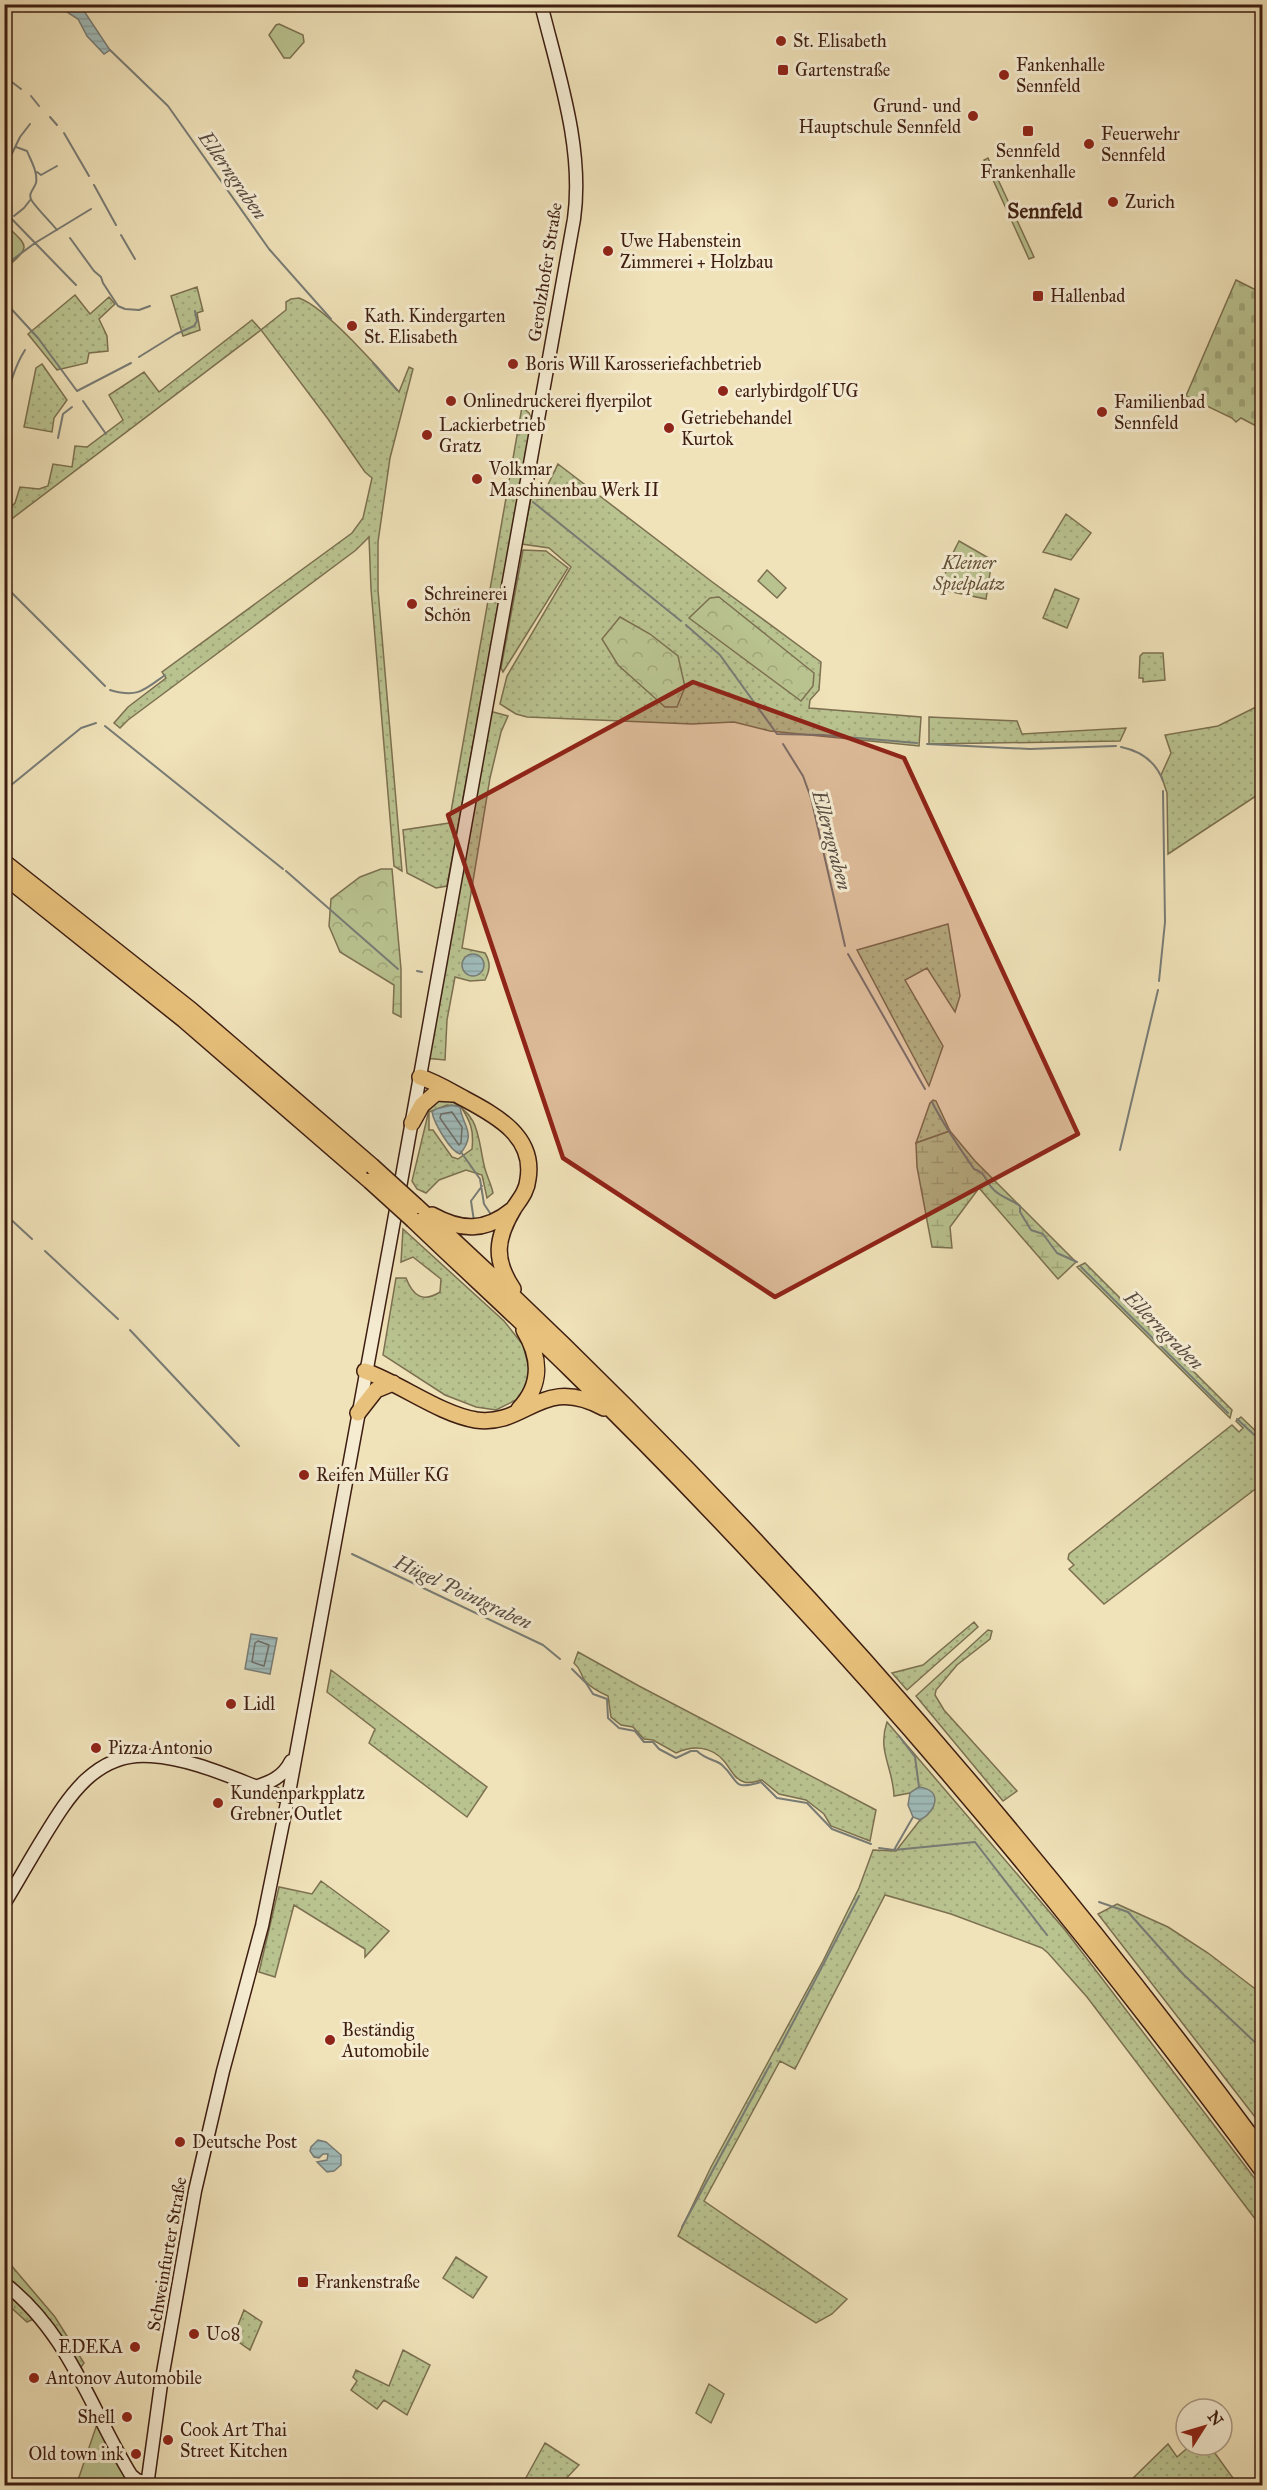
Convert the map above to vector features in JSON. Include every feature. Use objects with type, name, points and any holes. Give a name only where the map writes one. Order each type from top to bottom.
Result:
[{"type":"highway","points":[[4,862],[191,1010],[414,1213],[532,1316],[684,1466],[1085,1919],[1263,2151]]},
{"type":"highway","points":[[4,876],[371,1174]]},
{"type":"highway","points":[[420,1077],[456,1094],[507,1125],[523,1144],[529,1166],[528,1179],[524,1193],[514,1208],[500,1240],[499,1262],[504,1275],[532,1316]]},
{"type":"highway","points":[[412,1123],[422,1105],[436,1093],[456,1094]]},
{"type":"highway","points":[[414,1213],[450,1224],[474,1227],[492,1223],[514,1208]]},
{"type":"highway","points":[[414,1213],[619,1418],[888,1694]]},
{"type":"highway","points":[[513,1413],[532,1393],[537,1367],[533,1346],[514,1315]]},
{"type":"highway","points":[[365,1371],[466,1418],[489,1420],[552,1397],[576,1396],[602,1407],[619,1418]]},
{"type":"highway","points":[[358,1413],[376,1390],[393,1383]]},
{"type":"highway","points":[[909,1718],[1076,1926],[1263,2170]]},
{"type":"main road","name":"Gerolzhofer Straße","points":[[365,1371],[412,1123],[575,206],[570,130],[542,4]]},
{"type":"main road","name":"Schweinfurter Straße","points":[[147,2484],[161,2384],[200,2171],[223,2071],[262,1926],[288,1798],[365,1371]]},
{"type":"main road","points":[[255,1787],[270,1783],[285,1772],[295,1754]]},
{"type":"main road","points":[[4,1904],[73,1791],[86,1778],[120,1759],[158,1756],[187,1763],[288,1798]]},
{"type":"main road","points":[[4,2283],[31,2306],[52,2331],[131,2475],[147,2484]]},
{"type":"highlighted area","points":[[693,682],[904,758],[1078,1134],[775,1297],[563,1158],[448,815]]},
{"type":"green space","points":[[279,24],[303,35],[304,42],[290,58],[284,58],[269,35]]},
{"type":"green space","points":[[988,158],[1034,257],[1029,259],[984,160]]},
{"type":"green space","points":[[5,224],[24,245],[21,254],[8,266],[5,263]]},
{"type":"green space","points":[[1236,280],[1262,293],[1262,421],[1258,427],[1241,418],[1236,422],[1186,396]]},
{"type":"green space","points":[[197,287],[203,311],[197,313],[200,330],[183,336],[171,296]]},
{"type":"green space","points":[[75,295],[90,314],[109,297],[115,304],[99,319],[107,336],[108,351],[89,353],[87,363],[57,370],[28,334]]},
{"type":"green space","points":[[299,298],[323,313],[337,326],[399,392],[409,367],[413,369],[390,458],[378,542],[378,590],[402,871],[394,866],[371,589],[369,537],[356,550],[120,728],[114,723],[128,707],[166,678],[162,672],[352,533],[363,518],[372,478],[365,472],[261,330],[286,310],[286,302]]},
{"type":"green space","points":[[252,320],[261,330],[5,524],[5,513],[15,503],[20,487],[39,489],[48,486],[53,464],[72,467],[75,446],[87,447],[123,420],[109,395],[144,372],[159,392]]},
{"type":"green space","points":[[42,364],[67,400],[54,418],[52,432],[24,427],[36,368]]},
{"type":"green space","points":[[522,407],[529,413],[532,420],[447,886],[436,888],[407,873],[403,830],[449,823]]},
{"type":"green space","points":[[558,464],[821,662],[819,690],[810,700],[809,708],[921,717],[919,746],[770,731],[734,722],[692,724],[527,717],[516,714],[500,704],[507,676],[571,567],[549,548],[522,544],[531,498],[541,499]]},
{"type":"green space","points":[[1066,514],[1091,533],[1071,560],[1043,552]]},
{"type":"green space","name":"Kleiner Spielplatz","points":[[959,541],[992,560],[986,599],[948,591],[945,585],[946,572]]},
{"type":"green space","points":[[523,550],[546,551],[568,568],[503,672],[501,668]]},
{"type":"green space","points":[[767,570],[786,588],[777,598],[758,581]]},
{"type":"green space","points":[[1055,589],[1079,599],[1067,628],[1043,618]]},
{"type":"green space","points":[[719,597],[814,673],[813,686],[801,701],[689,618],[710,598]]},
{"type":"green space","points":[[620,617],[650,634],[678,656],[685,687],[677,707],[665,707],[618,665],[602,639]]},
{"type":"green space","points":[[1143,653],[1163,653],[1165,680],[1143,682],[1143,678],[1139,678],[1140,656]]},
{"type":"green space","points":[[1262,704],[1262,792],[1168,854],[1167,793],[1161,775],[1171,753],[1165,735],[1218,726]]},
{"type":"green space","points":[[486,710],[508,716],[501,732],[490,778],[462,948],[485,953],[489,970],[485,980],[470,981],[455,977],[447,1020],[445,1060],[424,1058]]},
{"type":"green space","points":[[929,717],[1017,721],[1022,734],[1126,728],[1120,741],[929,744]]},
{"type":"green space","points":[[381,869],[392,869],[401,969],[401,1017],[393,1013],[394,985],[340,952],[329,926],[331,899],[360,877]]},
{"type":"green space","points":[[948,924],[960,996],[955,1012],[927,968],[905,980],[943,1046],[929,1086],[857,950]]},
{"type":"green space","points":[[447,1099],[460,1107],[447,1105],[429,1112],[429,1130],[433,1130],[452,1157],[458,1159],[472,1149],[471,1127],[462,1109],[471,1118],[478,1134],[485,1169],[493,1193],[487,1198],[482,1175],[466,1170],[439,1180],[426,1193],[417,1189],[412,1181],[429,1110],[436,1101]]},
{"type":"green space","points":[[933,1100],[936,1101],[950,1131],[916,1143],[930,1103]]},
{"type":"green space","points":[[950,1131],[975,1161],[1076,1262],[1058,1279],[979,1188],[950,1227],[952,1248],[932,1247],[917,1167],[916,1143]]},
{"type":"green space","points":[[403,1229],[504,1321],[523,1345],[529,1368],[527,1385],[516,1400],[496,1410],[476,1407],[445,1395],[383,1355],[396,1278],[406,1278],[419,1296],[428,1297],[440,1292],[441,1279],[413,1257],[401,1262]]},
{"type":"green space","points":[[1085,1263],[1232,1410],[1230,1418],[1077,1267]]},
{"type":"green space","points":[[1241,1417],[1262,1437],[1262,1484],[1104,1604],[1069,1569],[1074,1565],[1068,1559],[1069,1554],[1232,1425],[1239,1432],[1243,1428],[1236,1421]]},
{"type":"green space","points":[[974,1622],[978,1627],[907,1690],[892,1673],[923,1665]]},
{"type":"green space","points":[[988,1630],[992,1631],[990,1639],[957,1665],[936,1690],[935,1695],[944,1710],[1017,1791],[1003,1801],[916,1696]]},
{"type":"green space","points":[[578,1652],[876,1810],[870,1841],[831,1826],[824,1814],[806,1800],[779,1794],[762,1780],[748,1783],[740,1780],[713,1752],[695,1748],[676,1753],[653,1740],[644,1739],[633,1727],[621,1725],[611,1717],[608,1696],[595,1690],[583,1679],[574,1663]]},
{"type":"green space","points":[[331,1670],[487,1787],[467,1817],[369,1743],[375,1729],[327,1692]]},
{"type":"green space","points":[[887,1722],[1065,1930],[1262,2188],[1262,2228],[1087,1997],[1048,1953],[1042,1948],[951,1914],[885,1895],[795,2069],[780,2061],[704,2201],[847,2299],[832,2314],[816,2323],[678,2236],[711,2167],[823,1961],[859,1888],[873,1850],[896,1851],[924,1817],[919,1787],[910,1793],[894,1796],[884,1742]]},
{"type":"green space","points":[[321,1881],[389,1931],[365,1957],[365,1949],[294,1905],[275,1977],[259,1972],[279,1887],[312,1894]]},
{"type":"green space","points":[[1117,1904],[1168,1927],[1208,1953],[1262,1994],[1262,2126],[1098,1914]]},
{"type":"green space","points":[[456,2257],[487,2277],[473,2298],[443,2278]]},
{"type":"green space","points":[[5,2258],[55,2317],[84,2363],[77,2373],[40,2316],[27,2322],[5,2302]]},
{"type":"green space","points":[[244,2310],[262,2322],[250,2350],[233,2338]]},
{"type":"green space","points":[[403,2350],[430,2365],[407,2415],[384,2400],[377,2409],[351,2390],[357,2381],[353,2377],[356,2370],[389,2386]]},
{"type":"green space","points":[[709,2384],[724,2394],[711,2423],[696,2413]]},
{"type":"green space","points":[[97,2424],[130,2485],[76,2486]]},
{"type":"green space","points":[[545,2443],[579,2465],[560,2485],[522,2485]]},
{"type":"green space","points":[[1168,2444],[1174,2453],[1174,2457],[1218,2457],[1238,2485],[1126,2485]]},
{"type":"water","points":[[56,5],[80,5],[110,50],[104,54],[87,36],[78,19]]},
{"type":"water","points":[[473,954],[481,957],[484,965],[481,973],[473,976],[465,973],[462,965],[465,957]]},
{"type":"water","points":[[452,1105],[460,1107],[468,1130],[468,1141],[460,1154],[443,1136],[432,1112]]},
{"type":"water","points":[[251,1634],[277,1638],[270,1674],[245,1669]]},
{"type":"water","points":[[919,1787],[932,1792],[935,1801],[930,1811],[920,1820],[913,1817],[908,1805],[910,1793]]},
{"type":"water","points":[[318,2140],[326,2142],[341,2155],[341,2165],[334,2171],[327,2172],[317,2162],[327,2160],[328,2154],[323,2154],[319,2158],[314,2157],[310,2151]]},
{"type":"waterway","points":[[4,32],[10,14]]},
{"type":"waterway","name":"Ellerngraben","points":[[110,50],[168,106],[269,249],[331,319]]},
{"type":"waterway","points":[[4,76],[21,89]]},
{"type":"waterway","points":[[31,96],[39,106]]},
{"type":"waterway","points":[[50,117],[57,125]]},
{"type":"waterway","points":[[4,170],[20,137],[30,124]]},
{"type":"waterway","points":[[64,133],[89,176]]},
{"type":"waterway","points":[[16,147],[27,151],[35,171],[36,183],[31,198],[57,230]]},
{"type":"waterway","points":[[37,172],[41,175],[57,166]]},
{"type":"waterway","points":[[94,185],[116,225]]},
{"type":"waterway","points":[[14,216],[31,199]]},
{"type":"waterway","points":[[4,266],[35,243],[91,209]]},
{"type":"waterway","points":[[4,211],[76,285]]},
{"type":"waterway","points":[[121,235],[135,259]]},
{"type":"waterway","points":[[70,238],[101,277],[118,306],[139,310],[150,306]]},
{"type":"waterway","points":[[4,301],[38,338],[77,391],[131,363]]},
{"type":"waterway","points":[[139,357],[176,334],[194,326],[197,321],[195,311]]},
{"type":"waterway","points":[[4,411],[14,372],[25,350]]},
{"type":"waterway","name":"Ellerngraben","points":[[373,363],[397,390]]},
{"type":"waterway","points":[[83,401],[106,434]]},
{"type":"waterway","points":[[58,438],[63,414],[72,407]]},
{"type":"waterway","name":"Ellerngraben","points":[[533,502],[681,621]]},
{"type":"waterway","points":[[4,585],[105,686]]},
{"type":"waterway","name":"Ellerngraben","points":[[686,625],[720,655],[777,734],[822,735],[917,743]]},
{"type":"waterway","points":[[110,690],[127,693],[139,692],[165,675]]},
{"type":"waterway","points":[[10,786],[81,728],[96,723]]},
{"type":"waterway","points":[[105,726],[283,869]]},
{"type":"waterway","name":"Ellerngraben","points":[[783,744],[803,776],[811,798],[845,946]]},
{"type":"waterway","points":[[927,744],[1030,749],[1116,746]]},
{"type":"waterway","points":[[1121,747],[1147,758],[1163,781]]},
{"type":"waterway","points":[[1159,981],[1165,922],[1163,791]]},
{"type":"waterway","points":[[286,871],[398,969]]},
{"type":"waterway","name":"Ellerngraben","points":[[848,954],[925,1089]]},
{"type":"waterway","points":[[417,971],[422,972]]},
{"type":"waterway","points":[[1120,1150],[1158,990]]},
{"type":"waterway","name":"Ellerngraben","points":[[932,1102],[974,1169],[984,1175],[997,1193],[1020,1206],[1020,1212],[1031,1230],[1043,1234],[1057,1253],[1077,1262]]},
{"type":"waterway","points":[[461,1152],[480,1179],[484,1204],[492,1216]]},
{"type":"waterway","points":[[474,1221],[471,1201],[482,1186]]},
{"type":"waterway","name":"Hügel Pointgraben","points":[[6,1215],[32,1239]]},
{"type":"waterway","name":"Hügel Pointgraben","points":[[45,1251],[118,1319]]},
{"type":"waterway","name":"Ellerngraben","points":[[1081,1267],[1228,1413]]},
{"type":"waterway","name":"Hügel Pointgraben","points":[[130,1330],[239,1446]]},
{"type":"waterway","name":"Ellerngraben","points":[[1237,1419],[1262,1442]]},
{"type":"waterway","name":"Hügel Pointgraben","points":[[352,1554],[543,1645],[560,1659]]},
{"type":"waterway","name":"Hügel Pointgraben","points":[[572,1669],[593,1694],[607,1699],[608,1718],[619,1728],[635,1731],[644,1742],[653,1742],[659,1749],[676,1758],[691,1751],[697,1751],[722,1765],[740,1785],[761,1782],[777,1798],[807,1803],[832,1829],[871,1844]]},
{"type":"waterway","points":[[899,1736],[915,1757],[919,1787]]},
{"type":"waterway","points":[[894,1850],[913,1817]]},
{"type":"waterway","name":"Hügel Pointgraben","points":[[879,1848],[894,1850],[975,1842],[1047,1935]]},
{"type":"waterway","points":[[778,2051],[859,1896]]},
{"type":"waterway","name":"Hügel Pointgraben","points":[[1099,1902],[1128,1912],[1183,1974],[1262,2049]]},
{"type":"waterway","points":[[682,2227],[771,2063]]},
{"type":"place","name":"St. Elisabeth","points":[[781,41]]},
{"type":"place","name":"Gartenstraße","points":[[783,70]]},
{"type":"place","name":"Fankenhalle Sennfeld","points":[[1004,75]]},
{"type":"place","name":"Grund- und Hauptschule Sennfeld","points":[[973,116]]},
{"type":"place","name":"Sennfeld Frankenhalle","points":[[1028,131]]},
{"type":"place","name":"Feuerwehr Sennfeld","points":[[1089,144]]},
{"type":"place","name":"Zurich","points":[[1113,202]]},
{"type":"place","name":"Uwe Habenstein Zimmerei + Holzbau","points":[[608,251]]},
{"type":"place","name":"Hallenbad","points":[[1038,296]]},
{"type":"place","name":"Kath. Kindergarten St. Elisabeth","points":[[352,326]]},
{"type":"place","name":"Boris Will Karosseriefachbetrieb","points":[[513,364]]},
{"type":"place","name":"earlybirdgolf UG","points":[[723,391]]},
{"type":"place","name":"Onlinedruckerei flyerpilot","points":[[451,401]]},
{"type":"place","name":"Familienbad Sennfeld","points":[[1102,412]]},
{"type":"place","name":"Getriebehandel Kurtok","points":[[669,428]]},
{"type":"place","name":"Lackierbetrieb Gratz","points":[[427,435]]},
{"type":"place","name":"Volkmar Maschinenbau Werk II","points":[[477,479]]},
{"type":"place","name":"Schreinerei Schön","points":[[412,604]]},
{"type":"place","name":"Reifen Müller KG","points":[[304,1475]]},
{"type":"place","name":"Lidl","points":[[231,1704]]},
{"type":"place","name":"Pizza Antonio","points":[[96,1748]]},
{"type":"place","name":"Kundenparkpplatz Grebner Outlet","points":[[218,1803]]},
{"type":"place","name":"Beständig Automobile","points":[[330,2040]]},
{"type":"place","name":"Deutsche Post","points":[[180,2142]]},
{"type":"place","name":"Frankenstraße","points":[[303,2282]]},
{"type":"place","name":"U08","points":[[194,2334]]},
{"type":"place","name":"EDEKA","points":[[135,2347]]},
{"type":"place","name":"Antonov Automobile","points":[[34,2378]]},
{"type":"place","name":"Shell","points":[[127,2417]]},
{"type":"place","name":"Cook Art Thai Street Kitchen","points":[[168,2440]]},
{"type":"place","name":"Old town ink","points":[[136,2454]]},
{"type":"district","name":"Sennfeld","points":[[1045,211]]}]
